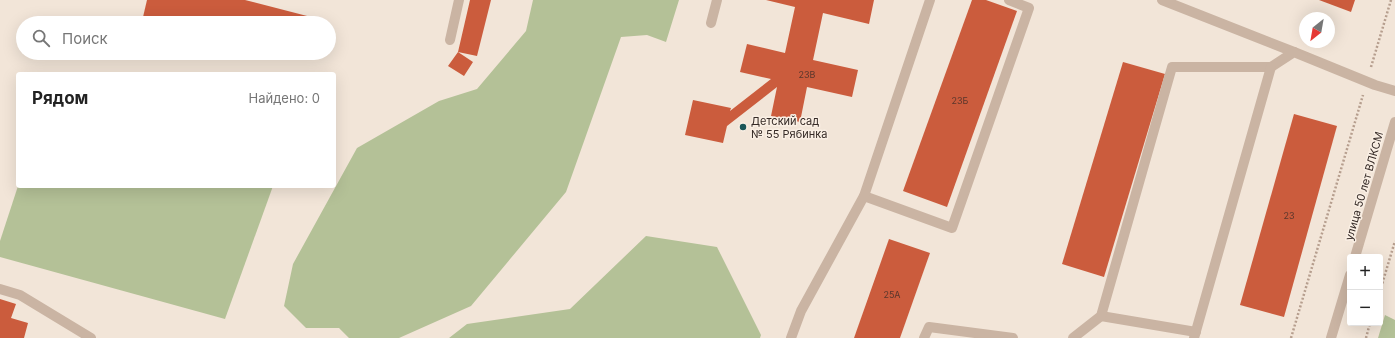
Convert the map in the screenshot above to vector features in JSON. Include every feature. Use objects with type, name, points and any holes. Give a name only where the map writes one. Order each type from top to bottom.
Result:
[{"type":"street","points":[[450,40],[459,0]]},
{"type":"street","points":[[711,23],[717,0]]},
{"type":"street","points":[[791,338],[801,311],[864,196],[930,0]]},
{"type":"street","points":[[864,196],[952,228],[1029,8],[1009,0]]},
{"type":"street","points":[[1162,0],[1367,82],[1395,91]]},
{"type":"street","points":[[1073,338],[1101,316],[1172,67],[1271,67],[1294,52]]},
{"type":"street","points":[[1101,316],[1195,335],[1271,67]]},
{"type":"street","name":"улица 50 лет ВЛКСМ","points":[[1356,254],[1391,155],[1395,122]]},
{"type":"street","points":[[1331,338],[1347,285]]},
{"type":"street","points":[[0,289],[20,295],[91,338]]},
{"type":"street","points":[[924,338],[929,327],[1013,338]]},
{"type":"path","points":[[1291,338],[1391,0]]},
{"type":"path","points":[[1380,290],[1395,241]]},
{"type":"path","points":[[1366,338],[1369,326]]},
{"type":"green space","points":[[533,0],[679,0],[666,42],[647,35],[621,37],[566,192],[471,306],[399,338],[349,338],[339,328],[306,328],[284,306],[293,264],[357,148],[439,101],[477,89],[526,31]]},
{"type":"green space","points":[[17,188],[272,188],[225,319],[0,257],[0,241]]},
{"type":"green space","points":[[646,236],[717,247],[761,335],[760,338],[449,338],[467,324],[570,309]]},
{"type":"green space","points":[[1385,315],[1395,320],[1395,338],[1378,338],[1382,326],[1383,326]]},
{"type":"building","points":[[147,0],[245,0],[307,16],[143,16]]},
{"type":"building","points":[[470,0],[491,0],[477,56],[458,52]]},
{"type":"building","points":[[766,0],[874,0],[869,24],[823,13],[813,60],[858,70],[852,97],[807,87],[800,122],[771,116],[777,87],[727,126],[723,143],[685,135],[693,100],[731,108],[730,111],[771,79],[740,72],[747,44],[785,53],[795,7]]},
{"type":"building","points":[[972,0],[986,0],[1017,11],[947,207],[903,191]]},
{"type":"building","points":[[1319,0],[1355,0],[1351,12]]},
{"type":"building","points":[[458,52],[473,62],[464,76],[448,66]]},
{"type":"building","points":[[1123,62],[1165,74],[1104,277],[1062,264]]},
{"type":"building","points":[[1294,114],[1337,126],[1284,317],[1240,305]]},
{"type":"building","points":[[889,239],[930,253],[900,338],[854,338]]},
{"type":"building","points":[[0,299],[16,304],[11,318],[28,323],[24,338],[0,338]]},
{"type":"place","name":"Детский сад № 55 Рябинка","points":[[743,127]]}]
